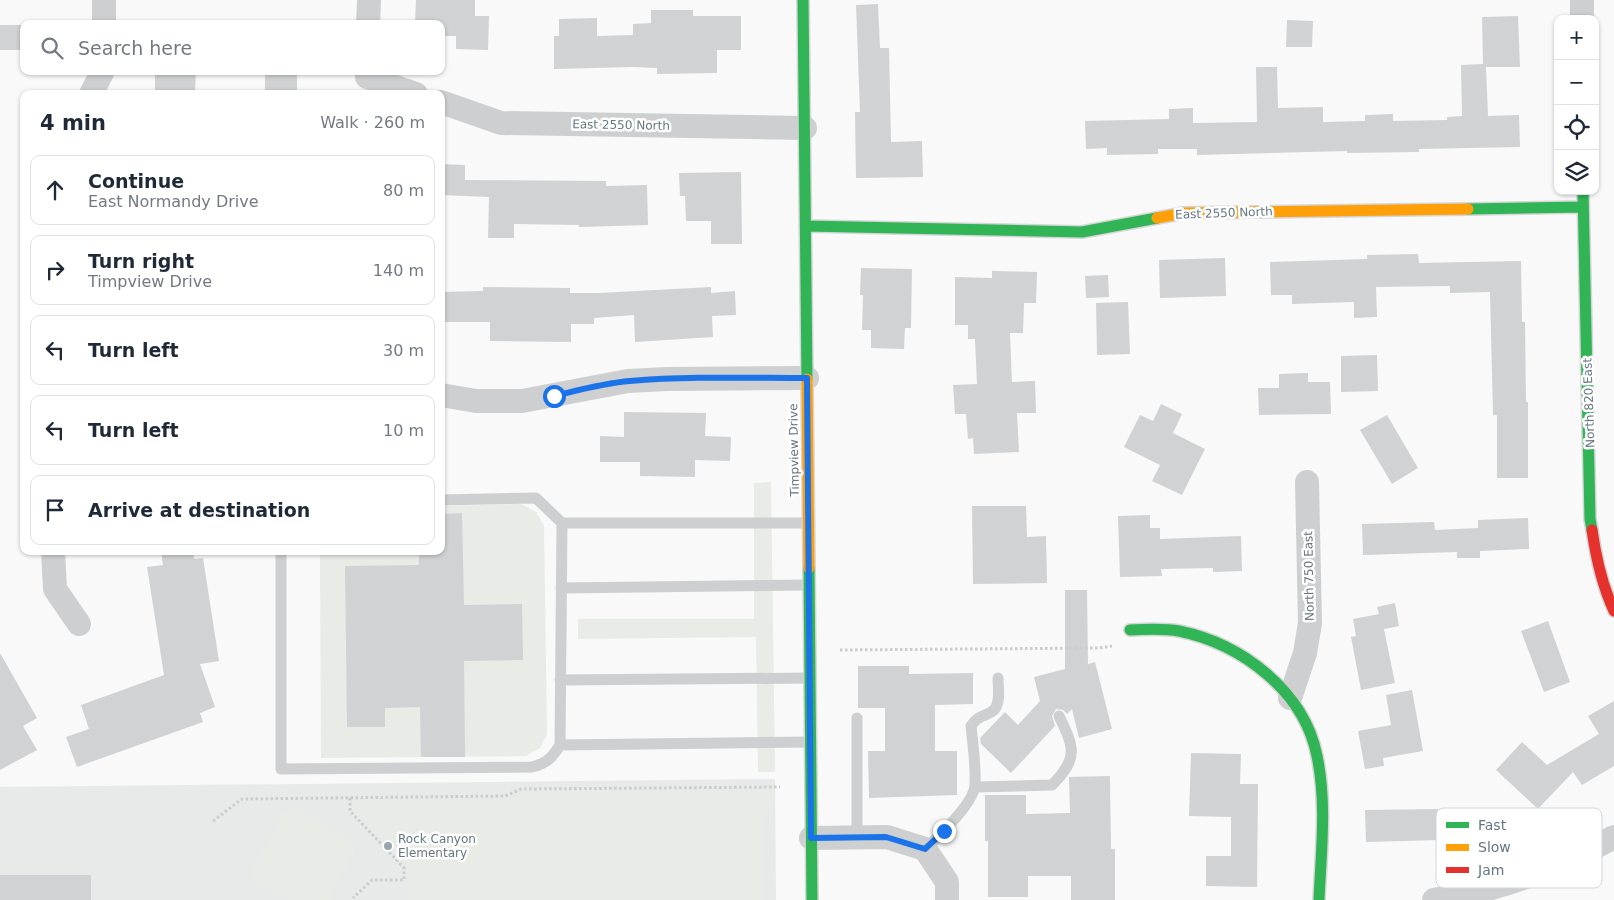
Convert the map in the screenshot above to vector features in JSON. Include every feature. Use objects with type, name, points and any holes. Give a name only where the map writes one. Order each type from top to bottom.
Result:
[{"type":"street","points":[[104,0],[104,20]]},
{"type":"street","points":[[368,20],[369,0]]},
{"type":"street","name":"Timpview Drive","points":[[803,0],[812,900]]},
{"type":"street","points":[[1582,0],[1582,15]]},
{"type":"street","points":[[93,90],[101,75]]},
{"type":"street","points":[[369,75],[406,90]]},
{"type":"street","name":"East 2550 North","points":[[445,103],[500,123],[805,128]]},
{"type":"street","name":"North 820 East","points":[[1583,195],[1590,519],[1595,554],[1606,593],[1614,611]]},
{"type":"street","name":"East 2550 North","points":[[806,226],[1082,232],[1184,212],[1583,207]]},
{"type":"street","points":[[445,396],[476,401],[522,401],[628,381],[807,378]]},
{"type":"street","name":"North 750 East","points":[[1290,698],[1305,653],[1310,623],[1307,482]]},
{"type":"street","points":[[53,555],[55,588],[79,624]]},
{"type":"street","points":[[1130,630],[1179,631],[1218,642],[1265,672],[1290,698],[1310,734],[1322,784],[1319,900]]},
{"type":"street","points":[[811,838],[886,837],[925,849],[947,882],[947,900]]},
{"type":"street","points":[[1602,844],[1614,837]]},
{"type":"street","points":[[1434,900],[1495,888]]},
{"type":"lane","points":[[445,500],[536,498],[562,523],[809,522]]},
{"type":"lane","points":[[281,555],[280,769],[532,766],[545,763],[560,745],[562,523]]},
{"type":"lane","points":[[561,588],[809,585]]},
{"type":"lane","points":[[560,680],[810,678]]},
{"type":"lane","points":[[925,849],[944,831],[966,804],[976,787],[971,726],[976,719],[994,709],[998,701],[998,678]]},
{"type":"lane","points":[[976,787],[1052,785],[1070,761],[1072,749],[1059,716]]},
{"type":"lane","points":[[857,718],[857,837]]},
{"type":"lane","points":[[560,745],[810,742]]},
{"type":"path","points":[[840,650],[1099,648],[1112,646],[1118,636],[1130,630]]},
{"type":"path","points":[[213,821],[242,799],[505,796],[521,789],[780,787]]},
{"type":"path","points":[[350,798],[350,811],[404,868],[404,880],[372,880],[352,898]]},
{"type":"shaded area","points":[[771,482],[775,772],[758,772],[756,637],[578,639],[578,619],[754,619],[754,483]]},
{"type":"shaded area","points":[[521,504],[536,512],[544,526],[547,734],[540,748],[526,756],[321,758],[320,555],[445,555],[445,506]]},
{"type":"shaded area","name":"Rock Canyon Elementary","points":[[775,779],[776,900],[0,900],[0,787]]},
{"type":"shaded area","points":[[775,791],[763,833],[763,900],[408,900],[408,864],[405,864],[354,809],[354,802],[507,800],[523,793]]},
{"type":"shaded area","points":[[296,809],[351,841],[355,851],[329,900],[288,900],[254,881],[251,870],[283,813]]},
{"type":"building","points":[[416,0],[475,0],[475,16],[489,16],[488,50],[456,49],[456,36],[445,36],[445,20],[415,20]]},
{"type":"building","points":[[878,4],[880,48],[889,48],[891,142],[922,141],[923,177],[856,178],[855,112],[860,112],[856,5]]},
{"type":"building","points":[[651,10],[693,10],[693,16],[741,16],[741,50],[717,50],[717,73],[657,74],[657,68],[633,67],[554,69],[554,36],[559,36],[559,19],[597,18],[597,36],[633,35],[633,24],[651,23]]},
{"type":"building","points":[[1518,16],[1520,67],[1486,67],[1488,116],[1519,115],[1520,147],[1419,149],[1419,152],[1347,153],[1347,151],[1197,155],[1197,149],[1158,149],[1158,154],[1107,155],[1107,148],[1086,149],[1085,121],[1169,119],[1169,109],[1193,108],[1193,123],[1257,122],[1256,67],[1277,67],[1278,108],[1323,107],[1323,122],[1365,121],[1365,115],[1393,114],[1393,121],[1447,120],[1447,117],[1462,116],[1461,65],[1483,64],[1482,17]]},
{"type":"building","points":[[1287,20],[1313,21],[1312,47],[1286,47]]},
{"type":"building","points":[[0,25],[20,25],[20,50],[0,50]]},
{"type":"building","points":[[155,75],[196,75],[195,90],[155,90]]},
{"type":"building","points":[[265,75],[297,75],[297,90],[265,90]]},
{"type":"building","points":[[445,164],[465,165],[465,180],[606,181],[606,186],[647,185],[648,225],[579,227],[579,225],[514,224],[514,238],[488,238],[489,197],[445,195]]},
{"type":"building","points":[[741,172],[742,244],[711,244],[711,221],[686,221],[685,196],[680,196],[679,173]]},
{"type":"building","points":[[1418,254],[1419,263],[1521,261],[1522,322],[1525,322],[1526,402],[1528,402],[1528,478],[1497,478],[1497,415],[1493,415],[1490,292],[1450,293],[1450,286],[1376,287],[1377,317],[1354,318],[1354,302],[1292,304],[1292,295],[1271,295],[1270,262],[1367,259],[1367,255]]},
{"type":"building","points":[[1225,258],[1226,296],[1160,298],[1159,260]]},
{"type":"building","points":[[861,268],[912,269],[911,328],[905,328],[904,349],[871,348],[871,330],[862,330],[863,295],[860,295]]},
{"type":"building","points":[[992,271],[1037,272],[1036,303],[1024,303],[1023,333],[1010,333],[1012,382],[1035,381],[1036,413],[1017,413],[1019,452],[974,454],[973,438],[968,439],[966,414],[955,414],[953,385],[977,384],[975,339],[968,339],[968,325],[955,325],[955,277],[992,278]]},
{"type":"building","points":[[1108,275],[1109,297],[1086,298],[1085,276]]},
{"type":"building","points":[[483,287],[570,288],[570,293],[599,293],[711,287],[711,293],[735,291],[736,315],[712,316],[713,337],[635,342],[634,315],[594,318],[594,324],[571,324],[571,342],[490,341],[490,322],[445,322],[445,292],[483,291]]},
{"type":"building","points":[[1128,302],[1130,354],[1097,355],[1096,303]]},
{"type":"building","points":[[1377,355],[1378,391],[1341,392],[1341,356]]},
{"type":"building","points":[[1308,373],[1308,382],[1330,382],[1331,414],[1259,415],[1258,388],[1279,388],[1279,374]]},
{"type":"building","points":[[1161,404],[1182,414],[1173,433],[1205,449],[1182,495],[1152,481],[1160,465],[1124,447],[1140,415],[1153,421]]},
{"type":"building","points":[[624,412],[706,413],[705,436],[731,437],[730,461],[695,460],[695,477],[640,476],[640,462],[600,462],[600,436],[624,437]]},
{"type":"building","points":[[1387,415],[1418,468],[1392,484],[1360,430]]},
{"type":"building","points":[[972,506],[1026,506],[1027,537],[1046,536],[1047,583],[973,584]]},
{"type":"building","points":[[462,513],[464,605],[522,604],[523,660],[464,661],[465,757],[421,757],[420,707],[385,708],[385,727],[347,727],[345,566],[419,565],[419,555],[445,555],[445,514]]},
{"type":"building","points":[[1150,515],[1150,528],[1160,528],[1160,539],[1241,536],[1242,571],[1213,572],[1213,568],[1161,569],[1162,576],[1120,577],[1118,516]]},
{"type":"building","points":[[1528,518],[1529,549],[1480,551],[1480,558],[1457,558],[1457,552],[1363,555],[1362,524],[1434,522],[1435,530],[1478,528],[1478,520]]},
{"type":"building","points":[[162,555],[194,555],[194,559],[203,558],[219,661],[200,664],[215,707],[200,713],[203,722],[77,767],[66,737],[89,729],[81,705],[164,675],[147,567],[163,565]]},
{"type":"building","points":[[1065,590],[1087,590],[1088,664],[1095,662],[1112,729],[1079,738],[1072,709],[1067,714],[1063,710],[1056,709],[1052,716],[1055,726],[1011,773],[981,744],[980,738],[1005,712],[1018,725],[1040,701],[1034,677],[1065,669]]},
{"type":"building","points":[[1395,603],[1399,626],[1384,629],[1395,683],[1361,690],[1351,637],[1356,636],[1353,619],[1379,614],[1377,607]]},
{"type":"building","points":[[1548,621],[1570,682],[1544,692],[1521,631]]},
{"type":"building","points":[[0,653],[37,718],[23,726],[37,750],[0,770]]},
{"type":"building","points":[[858,666],[909,666],[909,674],[973,673],[973,704],[935,705],[935,751],[957,751],[957,795],[869,798],[868,751],[885,751],[885,708],[858,708]]},
{"type":"building","points":[[1412,690],[1423,751],[1383,758],[1384,766],[1365,769],[1358,731],[1391,725],[1386,695]]},
{"type":"building","points":[[1614,701],[1614,766],[1582,785],[1573,772],[1537,808],[1496,770],[1522,742],[1547,765],[1599,734],[1588,716]]},
{"type":"building","points":[[1191,753],[1241,754],[1240,784],[1258,784],[1257,887],[1206,886],[1206,856],[1231,856],[1231,817],[1189,816]]},
{"type":"building","points":[[1110,776],[1111,849],[1115,849],[1115,900],[1071,900],[1071,876],[1028,876],[1028,897],[988,897],[988,841],[985,841],[985,795],[1026,795],[1026,814],[1070,813],[1069,777]]},
{"type":"building","points":[[1436,809],[1436,840],[1366,842],[1365,810]]},
{"type":"building","points":[[0,875],[91,875],[91,900],[0,900]]},
{"type":"traffic: fast","points":[[803,0],[807,379]]},
{"type":"traffic: fast","points":[[1583,195],[1590,519],[1592,530]]},
{"type":"traffic: fast","points":[[1468,209],[1583,207]]},
{"type":"traffic: fast","points":[[806,226],[1082,232],[1157,218]]},
{"type":"traffic: fast","points":[[809,568],[812,900]]},
{"type":"traffic: fast","points":[[1130,630],[1161,629],[1179,631],[1202,637],[1225,647],[1247,659],[1267,674],[1284,691],[1299,711],[1310,732],[1317,756],[1322,792],[1319,900]]},
{"type":"traffic: slow","points":[[1157,218],[1184,213],[1468,209]]},
{"type":"traffic: slow","points":[[807,379],[809,568]]},
{"type":"traffic: jam","points":[[1592,530],[1600,571],[1614,611]]},
{"type":"place","name":"Rock Canyon Elementary","points":[[388,846]]},
{"type":"route","points":[[554,396],[628,381],[807,378],[811,838],[886,837],[925,849],[944,831]]}]
